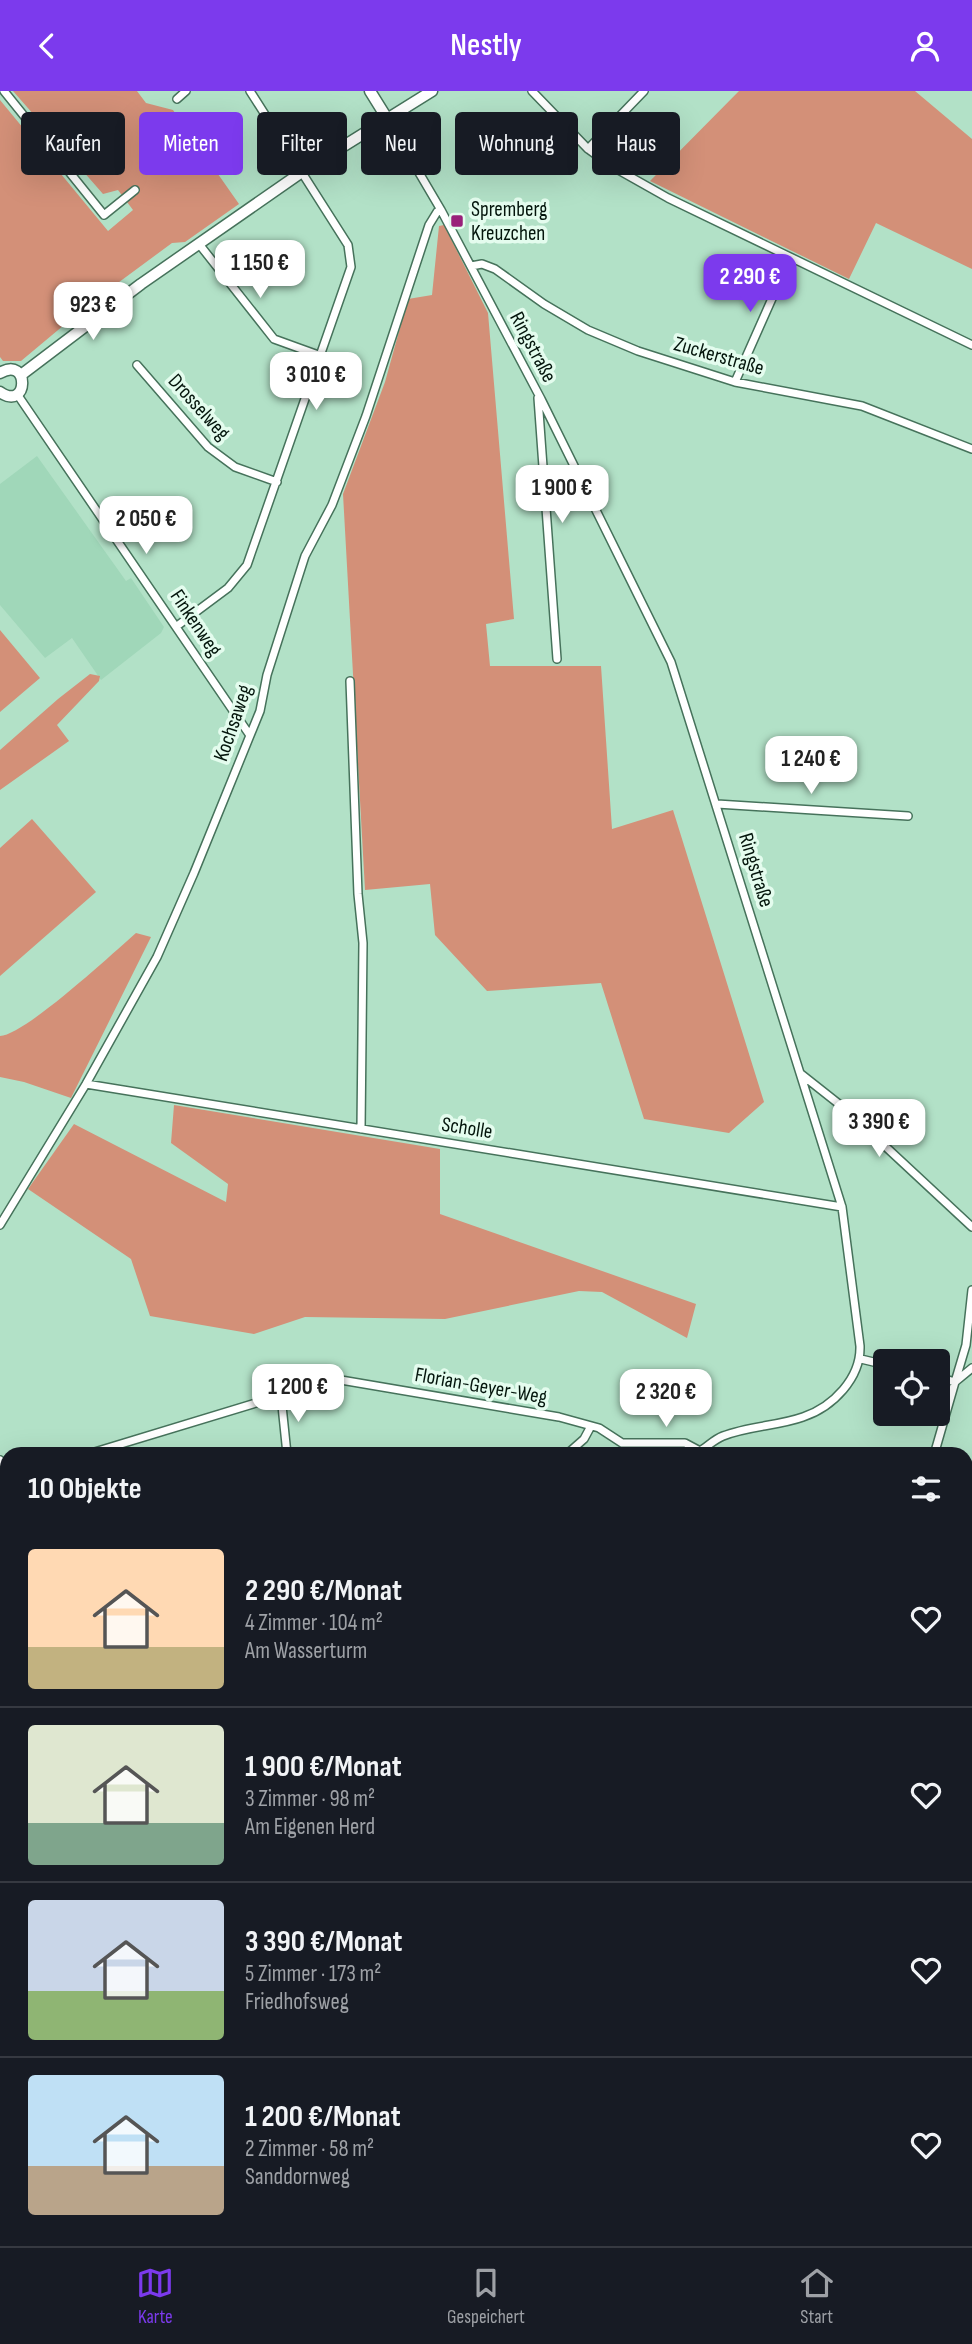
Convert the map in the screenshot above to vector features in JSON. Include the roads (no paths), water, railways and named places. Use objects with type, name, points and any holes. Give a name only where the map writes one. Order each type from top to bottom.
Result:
[{"type":"street","points":[[4,91],[104,215],[135,190]]},
{"type":"street","points":[[177,99],[186,91]]},
{"type":"street","points":[[250,91],[263,112]]},
{"type":"street","points":[[370,91],[382,112]]},
{"type":"street","points":[[399,112],[432,91]]},
{"type":"street","points":[[532,91],[588,149],[613,167],[668,198],[972,345]]},
{"type":"street","points":[[588,149],[644,91]]},
{"type":"street","points":[[21,375],[141,284],[298,175]]},
{"type":"street","points":[[177,626],[228,588],[247,565],[351,267],[348,245],[304,175]]},
{"type":"street","name":"Ringstraße","points":[[420,175],[538,394],[671,662],[842,1207],[861,1359]]},
{"type":"street","name":"Kochsaweg","points":[[0,1225],[86,1084],[157,957],[260,711],[267,675],[305,556],[336,494],[397,324],[429,225],[441,210]]},
{"type":"street","points":[[199,244],[274,339],[321,356]]},
{"type":"street","points":[[735,382],[790,258]]},
{"type":"street","name":"Zuckerstraße","points":[[471,266],[482,264],[495,269],[544,304],[588,330],[638,351],[735,382],[862,406],[972,449]]},
{"type":"street","name":"Drosselweg","points":[[137,365],[208,447],[235,467],[277,482]]},
{"type":"street","points":[[0,373],[9,369],[21,375],[23,383],[17,394],[9,397],[0,393]]},
{"type":"street","name":"Finkenweg","points":[[17,394],[249,734]]},
{"type":"street","points":[[538,394],[557,659]]},
{"type":"street","points":[[350,681],[358,894],[363,943],[361,1129]]},
{"type":"street","points":[[717,804],[908,816]]},
{"type":"street","points":[[800,1074],[844,1108],[972,1227]]},
{"type":"street","name":"Scholle","points":[[86,1084],[842,1207]]},
{"type":"street","points":[[936,1447],[966,1345],[972,1290]]},
{"type":"street","points":[[706,1447],[723,1436],[804,1417],[839,1394],[851,1380],[861,1359],[873,1362]]},
{"type":"street","points":[[955,1382],[972,1368]]},
{"type":"street","name":"Florian-Geyer-Weg","points":[[111,1447],[335,1380],[559,1417],[592,1426],[622,1443],[685,1443],[691,1447]]},
{"type":"street","points":[[950,1381],[955,1382]]},
{"type":"street","points":[[281,1396],[286,1447]]},
{"type":"street","points":[[575,1447],[592,1426]]},
{"type":"place","name":"Spremberg Kreuzchen","points":[[457,221]]}]
